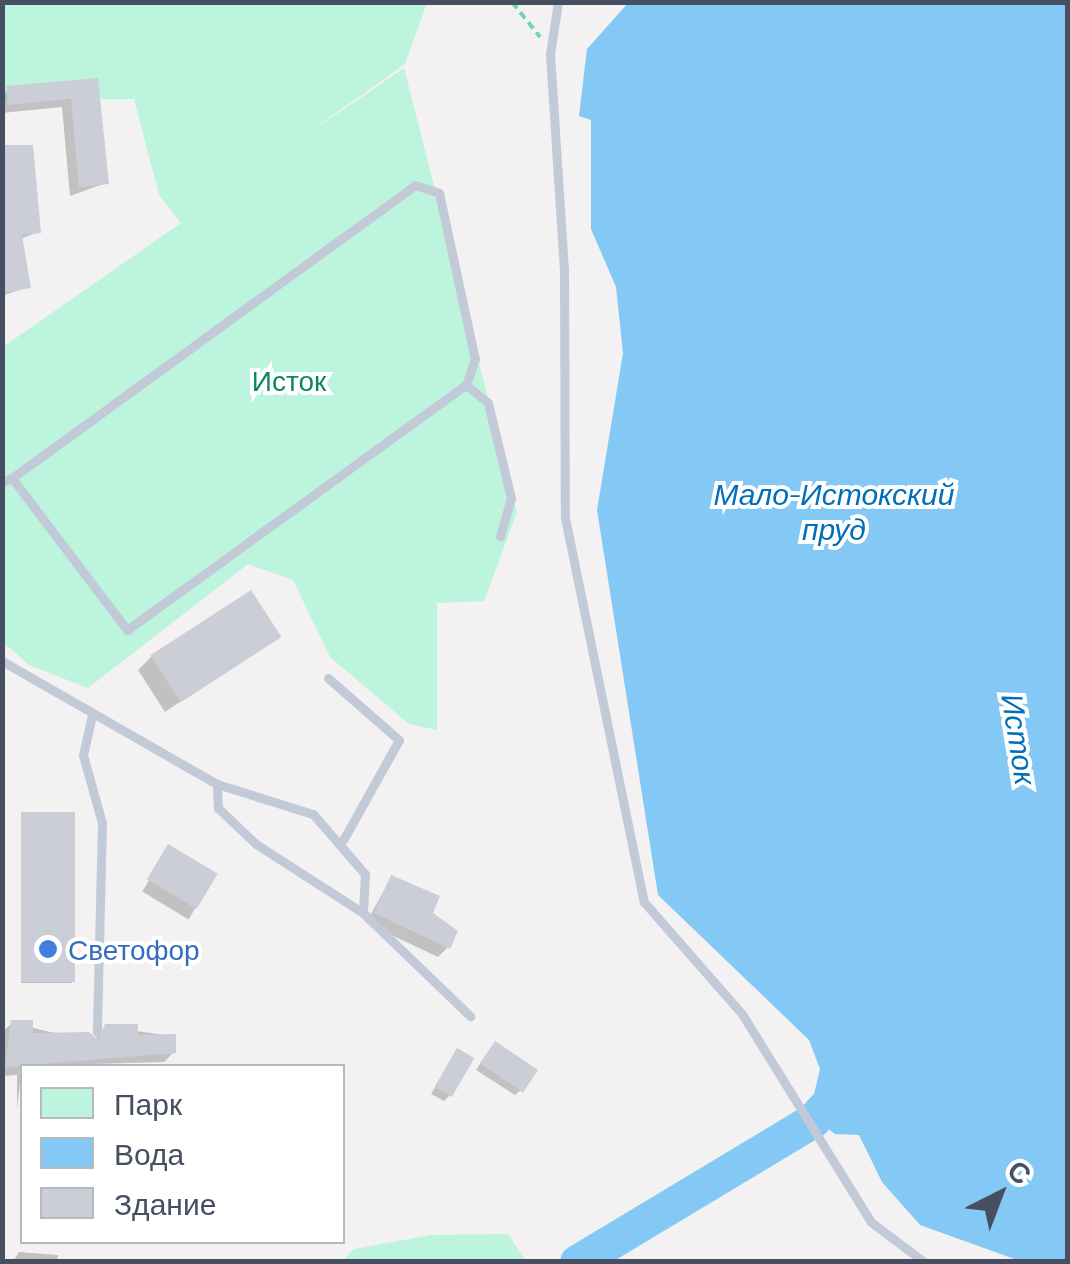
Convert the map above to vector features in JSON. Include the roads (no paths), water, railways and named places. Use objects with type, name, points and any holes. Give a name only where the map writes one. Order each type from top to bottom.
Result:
[{"type":"lane","points":[[558,2],[550,54],[564,272],[565,518],[644,902],[742,1014],[871,1222],[924,1262]]},
{"type":"lane","points":[[415,185],[439,193],[475,359],[466,385],[126,630],[8,480],[415,185]]},
{"type":"lane","points":[[466,385],[488,403],[511,498],[500,536]]},
{"type":"lane","points":[[2,661],[217,784],[313,814],[343,840],[365,874],[364,913]]},
{"type":"lane","points":[[328,678],[399,740],[343,840]]},
{"type":"lane","points":[[92,715],[84,755],[102,823],[98,1032]]},
{"type":"lane","points":[[217,784],[218,808],[256,844],[364,913],[470,1016]]},
{"type":"water","name":"Мало-Истокский пруд","points":[[628,3],[1067,3],[1067,1261],[1020,1261],[920,1225],[882,1182],[859,1135],[835,1134],[809,1115],[820,1069],[809,1040],[658,895],[597,510],[623,353],[616,287],[591,229],[591,120],[579,116],[587,49]]},
{"type":"waterway","name":"Исток","points":[[577,1262],[813,1120],[839,1091]]},
{"type":"place","name":"Светофор","points":[[48,949]]}]
